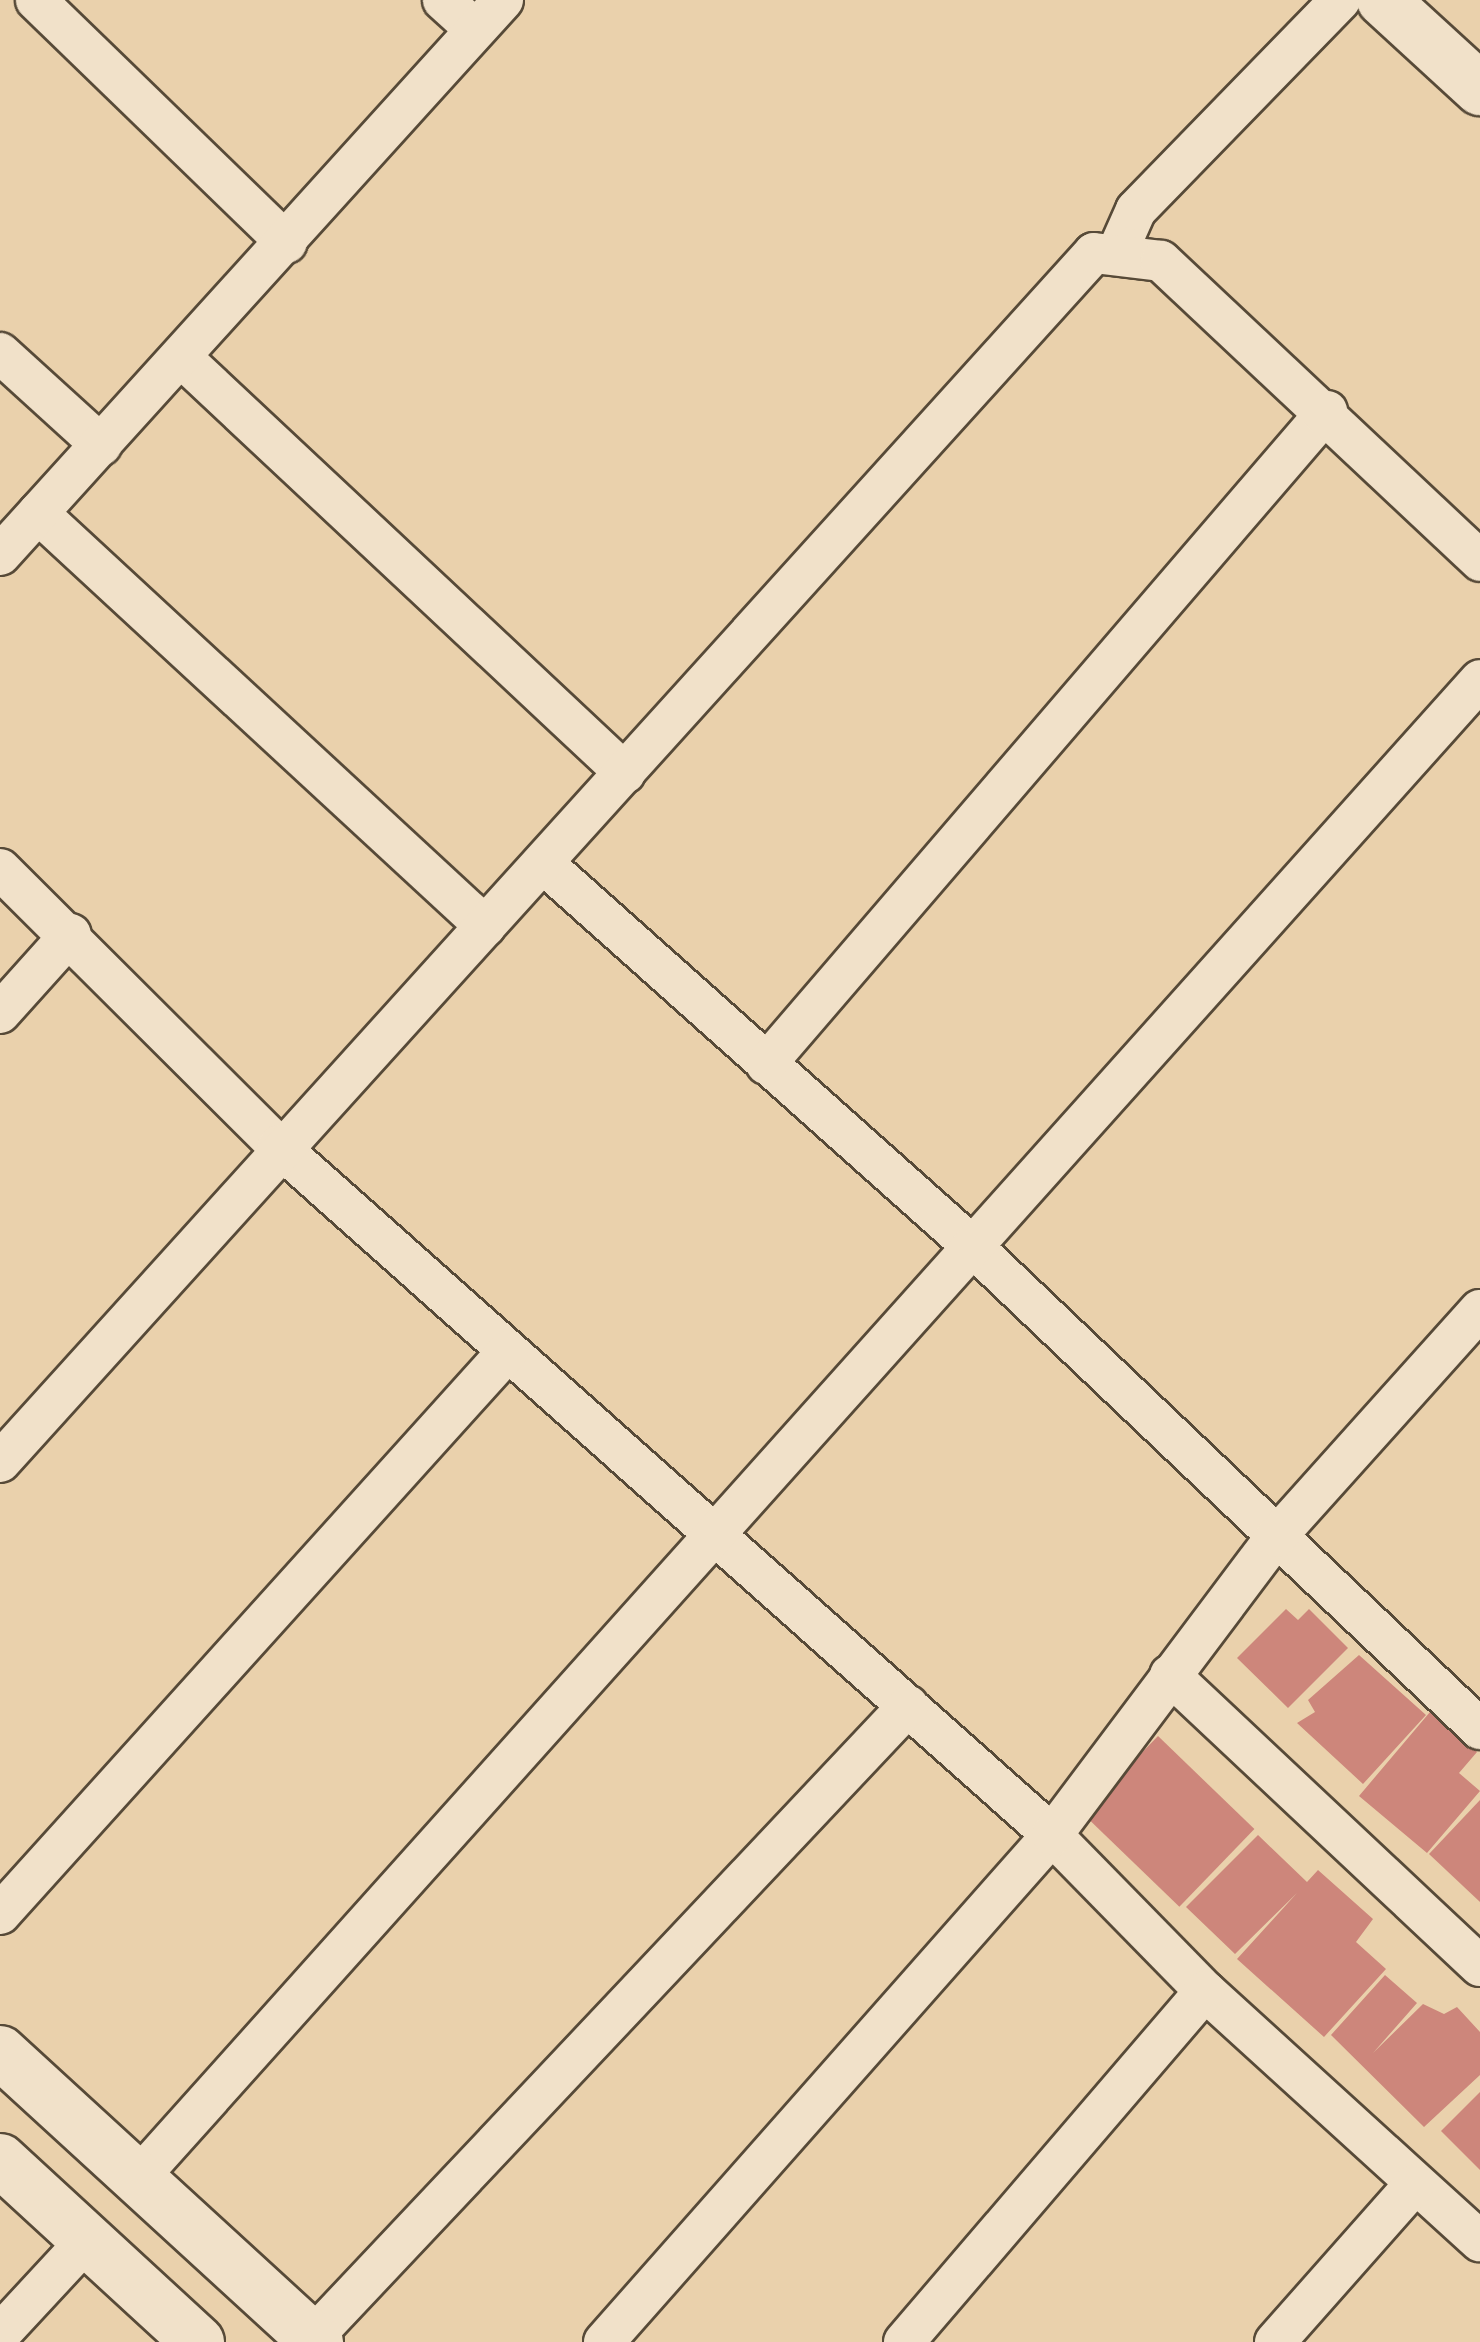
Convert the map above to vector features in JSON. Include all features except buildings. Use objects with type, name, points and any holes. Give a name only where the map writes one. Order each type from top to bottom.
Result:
[{"type":"street","points":[[36,0],[287,243]]},
{"type":"street","points":[[444,0],[476,29]]},
{"type":"street","points":[[0,555],[504,0]]},
{"type":"street","points":[[1116,255],[1136,210],[1340,0]]},
{"type":"street","points":[[1383,0],[1480,88]]},
{"type":"street","points":[[0,1462],[278,1146],[544,864],[1094,252],[1161,262],[1327,411],[1480,561]]},
{"type":"street","points":[[0,353],[101,445]]},
{"type":"street","points":[[182,358],[626,773]]},
{"type":"street","points":[[766,1064],[1327,411]]},
{"type":"street","points":[[38,513],[485,926]]},
{"type":"street","points":[[138,2178],[711,1532],[1480,680]]},
{"type":"street","points":[[544,864],[972,1246],[1480,1728]]},
{"type":"street","points":[[0,869],[71,934],[278,1146],[1052,1835],[1206,1992],[1480,2241]]},
{"type":"street","points":[[0,1013],[71,934]]},
{"type":"street","points":[[604,2342],[1052,1835],[1276,1538],[1480,1310]]},
{"type":"street","points":[[0,1914],[508,1350]]},
{"type":"street","points":[[1170,1675],[1480,1966]]},
{"type":"street","points":[[0,2052],[314,2340],[908,1706]]},
{"type":"street","points":[[904,2342],[1206,1992]]},
{"type":"street","points":[[0,2160],[181,2326],[220,2254]]},
{"type":"street","points":[[1274,2342],[1414,2185]]},
{"type":"street","points":[[0,2334],[87,2240]]}]
